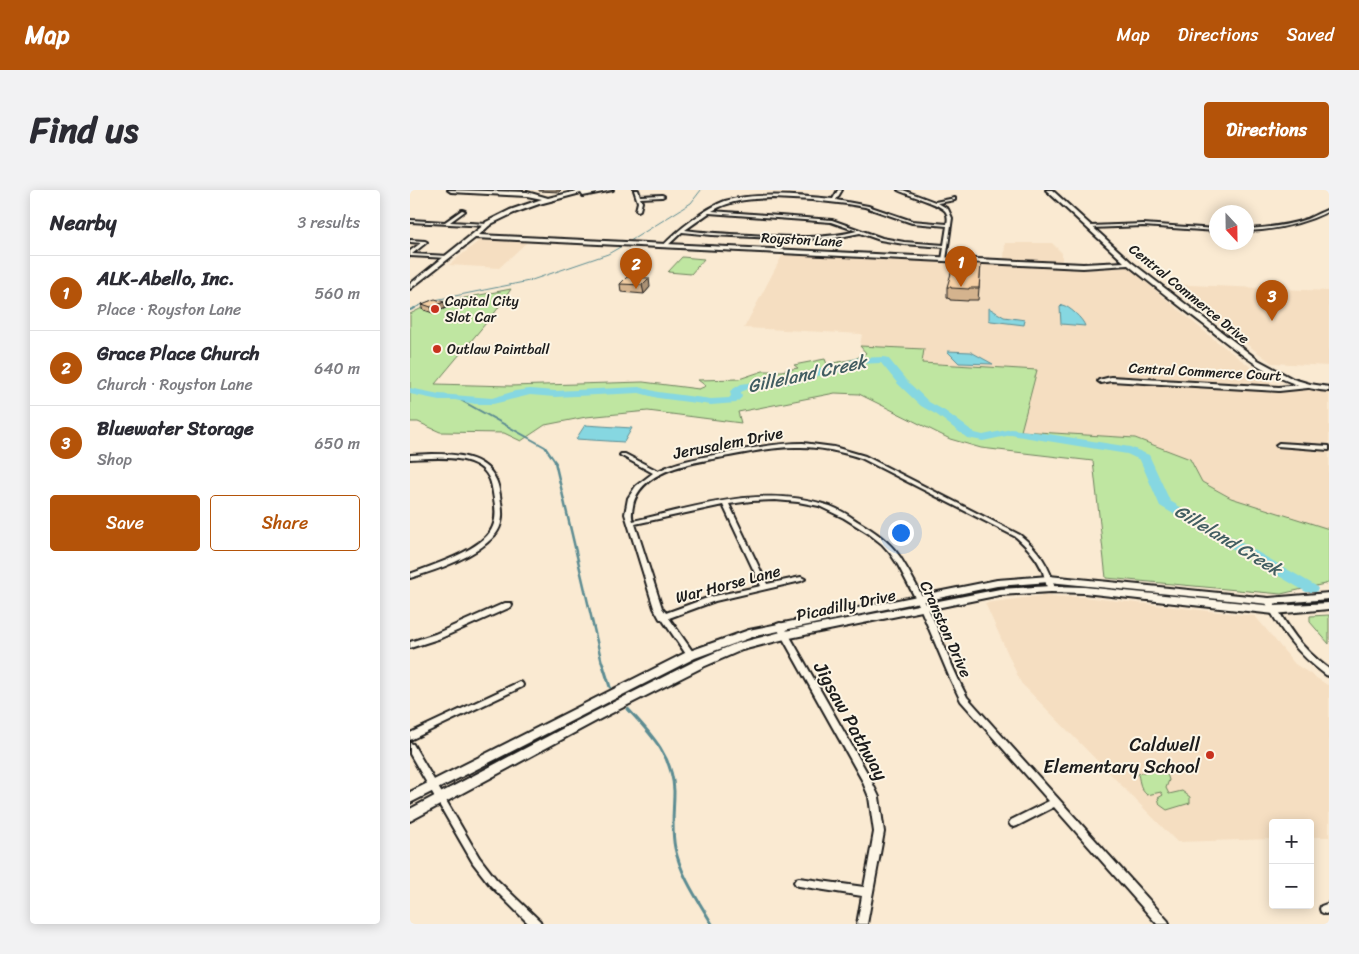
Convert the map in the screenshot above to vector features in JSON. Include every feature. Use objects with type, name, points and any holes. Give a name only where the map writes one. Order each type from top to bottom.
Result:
[{"type":"street","points":[[451,190],[524,192],[550,200],[610,190]]},
{"type":"street","points":[[410,287],[488,225],[550,200],[590,190]]},
{"type":"street","points":[[636,190],[640,202],[638,210]]},
{"type":"street","points":[[782,198],[786,190]]},
{"type":"street","points":[[834,201],[840,190]]},
{"type":"street","points":[[900,190],[935,203],[950,214],[944,260]]},
{"type":"street","name":"Central Commerce Drive","points":[[1049,190],[1129,263],[1255,362],[1274,374],[1308,386],[1329,389]]},
{"type":"street","points":[[730,194],[737,199]]},
{"type":"street","points":[[638,197],[662,196]]},
{"type":"street","points":[[665,246],[682,231],[710,212],[737,199],[782,198],[834,201],[870,207],[917,223],[949,225]]},
{"type":"street","points":[[935,203],[954,199]]},
{"type":"street","points":[[1254,229],[1293,225],[1308,221],[1329,210]]},
{"type":"street","points":[[447,223],[463,211]]},
{"type":"street","points":[[710,212],[832,221],[859,232],[892,241],[946,246]]},
{"type":"street","points":[[410,221],[488,225]]},
{"type":"street","points":[[1090,227],[1143,225],[1209,230]]},
{"type":"street","points":[[682,231],[817,239],[859,232]]},
{"type":"street","name":"Royston Lane","points":[[473,236],[944,260],[1093,266],[1129,263]]},
{"type":"street","points":[[410,241],[424,242],[410,254]]},
{"type":"street","points":[[410,254],[448,256]]},
{"type":"street","name":"Central Commerce Court","points":[[1101,381],[1112,379],[1279,389],[1308,386]]},
{"type":"street","points":[[1279,445],[1329,448]]},
{"type":"street","name":"Jerusalem Drive","points":[[691,655],[663,617],[656,602],[631,523],[628,507],[633,495],[644,482],[658,473],[683,463],[778,446],[818,446],[846,451],[1018,536],[1028,543],[1041,559],[1050,584]]},
{"type":"street","points":[[623,455],[658,473]]},
{"type":"street","points":[[410,457],[453,457],[470,460],[482,466],[491,474],[493,480],[499,517],[495,530],[477,547],[443,564],[410,576]]},
{"type":"street","name":"Cranston Drive","points":[[631,523],[726,503],[767,498],[787,498],[811,502],[835,510],[873,533],[892,552],[921,602],[952,677],[964,699],[1164,924]]},
{"type":"street","points":[[726,503],[765,587]]},
{"type":"street","name":"War Horse Lane","points":[[663,617],[713,599],[801,579]]},
{"type":"street","name":"Picadilly Drive","points":[[410,798],[691,655],[754,633],[782,630],[921,602],[1050,584],[1084,590],[1272,605],[1329,606]]},
{"type":"street","name":"Picadilly Drive","points":[[1272,605],[1329,596]]},
{"type":"street","points":[[1272,605],[1291,638],[1308,657],[1329,673]]},
{"type":"street","points":[[410,645],[438,636],[508,606]]},
{"type":"street","name":"Picadilly Drive","points":[[410,815],[598,715],[699,664],[782,630]]},
{"type":"street","name":"Jigsaw Pathway","points":[[782,630],[866,779],[874,797],[879,832],[862,924]]},
{"type":"street","points":[[410,737],[519,685]]},
{"type":"street","points":[[410,746],[476,860],[493,882],[536,924]]},
{"type":"street","points":[[1014,822],[1055,802]]},
{"type":"street","points":[[799,882],[868,892]]},
{"type":"shaded area","points":[[480,240],[527,242],[499,268],[449,265]]},
{"type":"shaded area","points":[[1005,243],[1052,243],[1062,253],[1062,261],[1004,259]]},
{"type":"shaded area","points":[[783,254],[1085,270],[1128,267],[1211,337],[1273,384],[1329,393],[1329,529],[1231,498],[1202,482],[1190,459],[1135,438],[1021,431],[1037,370],[922,363],[924,349],[860,346],[862,334],[744,328]]},
{"type":"shaded area","points":[[1166,284],[1329,291],[1329,366],[1272,363]]},
{"type":"shaded area","name":"Caldwell Elementary School","points":[[1039,596],[1083,597],[1255,616],[1295,664],[1329,686],[1329,837],[1314,837],[1314,819],[1269,819],[1269,839],[1177,842],[1021,683],[985,603]]},
{"type":"green space","points":[[682,257],[704,259],[691,274],[668,272]]},
{"type":"green space","points":[[511,289],[496,311],[435,384],[510,386],[643,382],[699,389],[706,386],[698,380],[739,379],[763,371],[781,371],[798,368],[794,365],[825,359],[827,364],[855,359],[866,353],[860,346],[924,349],[922,363],[1037,370],[1021,431],[1135,438],[1190,459],[1202,482],[1231,498],[1329,529],[1329,583],[1281,594],[1106,578],[1093,461],[981,448],[950,439],[859,394],[835,393],[738,412],[741,423],[648,411],[586,417],[545,425],[521,441],[504,433],[440,432],[418,422],[410,422],[410,314],[428,305]]},
{"type":"green space","points":[[1329,615],[1329,644],[1310,622],[1310,616]]},
{"type":"green space","points":[[1158,769],[1167,774],[1169,780],[1166,788],[1169,794],[1182,791],[1190,797],[1190,803],[1167,810],[1160,805],[1158,798],[1163,795],[1161,792],[1147,795],[1145,793],[1138,774]]},
{"type":"water","points":[[1062,305],[1075,313],[1085,326],[1061,324],[1060,307]]},
{"type":"water","points":[[989,308],[1004,317],[1025,320],[1024,325],[991,321],[989,320]]},
{"type":"water","points":[[947,351],[971,352],[993,364],[959,363]]},
{"type":"water","points":[[585,425],[632,428],[624,442],[576,439]]},
{"type":"building","points":[[954,263],[981,264],[979,288],[947,287]]},
{"type":"building","points":[[627,277],[649,278],[642,285],[620,284]]},
{"type":"building","points":[[435,299],[444,302],[431,307],[422,304]]},
{"type":"waterway","points":[[627,243],[691,203],[701,190]]},
{"type":"waterway","points":[[435,300],[529,281],[608,254],[622,246]]},
{"type":"waterway","points":[[412,309],[430,301]]},
{"type":"waterway","points":[[410,310],[415,308]]},
{"type":"waterway","name":"Gilleland Creek","points":[[410,391],[439,397],[493,401],[515,394],[530,392],[555,394],[639,390],[658,395],[711,402],[732,401],[737,397],[735,391],[745,386],[807,378],[823,370],[837,370],[856,361],[884,360],[902,382],[925,404],[941,413],[971,436],[983,438],[1011,432],[1036,435],[1130,451],[1145,458],[1165,503],[1311,589]]},
{"type":"waterway","points":[[455,397],[545,447],[556,463]]},
{"type":"waterway","points":[[555,462],[602,663]]},
{"type":"waterway","points":[[602,662],[610,687]]},
{"type":"waterway","points":[[628,709],[652,736],[665,756],[673,778],[673,834],[675,848],[690,888],[712,924]]},
{"type":"place","name":"ALK-Abello, Inc.","points":[[961,287]]},
{"type":"place","name":"Grace Place Church","points":[[636,289]]},
{"type":"place","name":"Capital City Slot Car","points":[[435,309]]},
{"type":"place","name":"Bluewater Storage","points":[[1272,321]]},
{"type":"place","name":"Outlaw Paintball","points":[[437,349]]},
{"type":"place","name":"Caldwell Elementary School","points":[[1210,755]]}]
